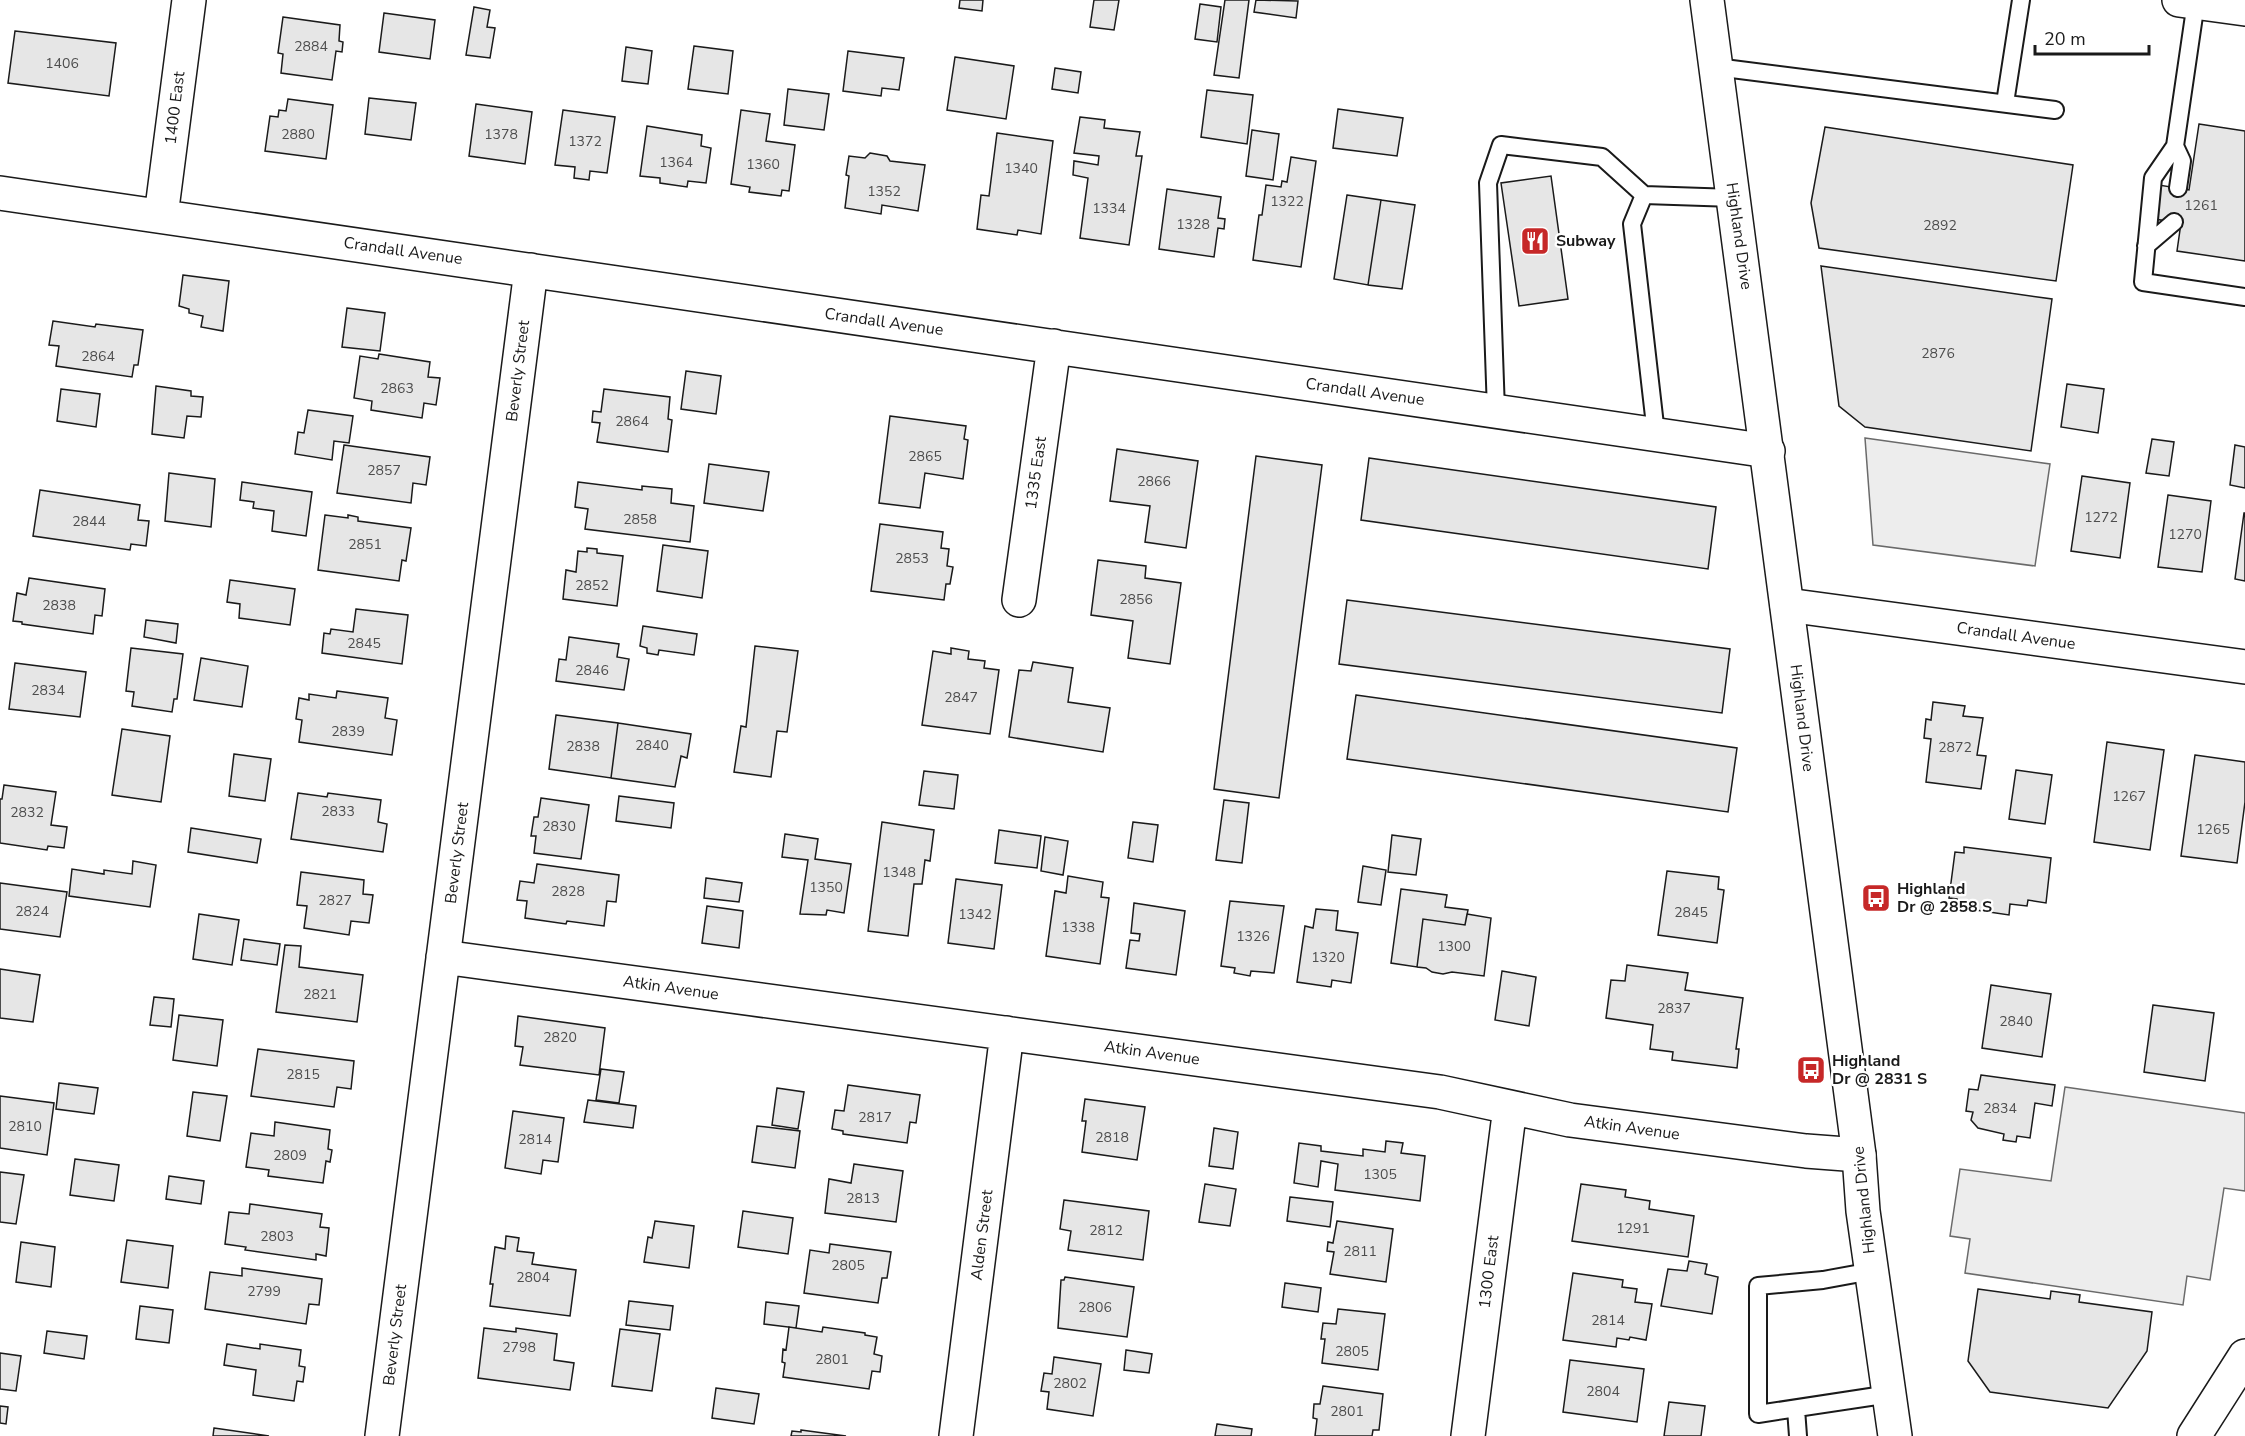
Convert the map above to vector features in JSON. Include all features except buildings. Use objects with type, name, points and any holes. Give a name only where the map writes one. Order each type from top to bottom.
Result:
[{"type":"street","name":"1400 East","points":[[161,216],[189,0]]},
{"type":"street","name":"Highland Drive","points":[[1707,0],[1859,1155],[1863,1210],[1895,1436]]},
{"type":"street","points":[[2187,1],[2245,9]]},
{"type":"street","name":"Crandall Avenue","points":[[0,193],[1768,451]]},
{"type":"street","name":"Beverly Street","points":[[382,1436],[531,270]]},
{"type":"street","name":"1335 East","points":[[1019,600],[1054,346]]},
{"type":"street","name":"Crandall Avenue","points":[[1787,605],[2245,667]]},
{"type":"street","name":"Atkin Avenue","points":[[443,957],[1440,1092],[1570,1120],[1806,1151],[1859,1155]]},
{"type":"street","name":"Alden Street","points":[[956,1436],[1007,1033]]},
{"type":"street","name":"1300 East","points":[[1468,1436],[1510,1107]]},
{"type":"street","points":[[2194,1436],[2245,1356]]},
{"type":"lane","points":[[2005,103],[2020,0]]},
{"type":"lane","points":[[2178,188],[2182,161],[2175,146],[2187,1]]},
{"type":"lane","points":[[1716,67],[2055,110]]},
{"type":"lane","points":[[1496,411],[1488,183],[1501,145],[1602,157],[1644,195],[1734,198]]},
{"type":"lane","points":[[2175,146],[2153,178],[2143,282],[2245,297]]},
{"type":"lane","points":[[1644,195],[1632,224],[1656,434]]},
{"type":"lane","points":[[2146,246],[2174,222]]},
{"type":"lane","points":[[1872,1271],[1822,1280],[1758,1286],[1758,1414],[1890,1394]]},
{"type":"lane","points":[[1796,1409],[1798,1436]]},
{"type":"shaded area","points":[[1865,438],[2050,464],[2035,566],[1873,545]]},
{"type":"shaded area","points":[[2065,1087],[2245,1113],[2245,1191],[2224,1188],[2210,1280],[2187,1276],[2183,1305],[1965,1273],[1970,1239],[1950,1236],[1960,1169],[2051,1181]]},
{"type":"place","name":"Subway","points":[[1535,241]]},
{"type":"place","name":"Highland Dr @ 2858 S","points":[[1876,898]]},
{"type":"place","name":"Highland Dr @ 2831 S","points":[[1811,1070]]}]
